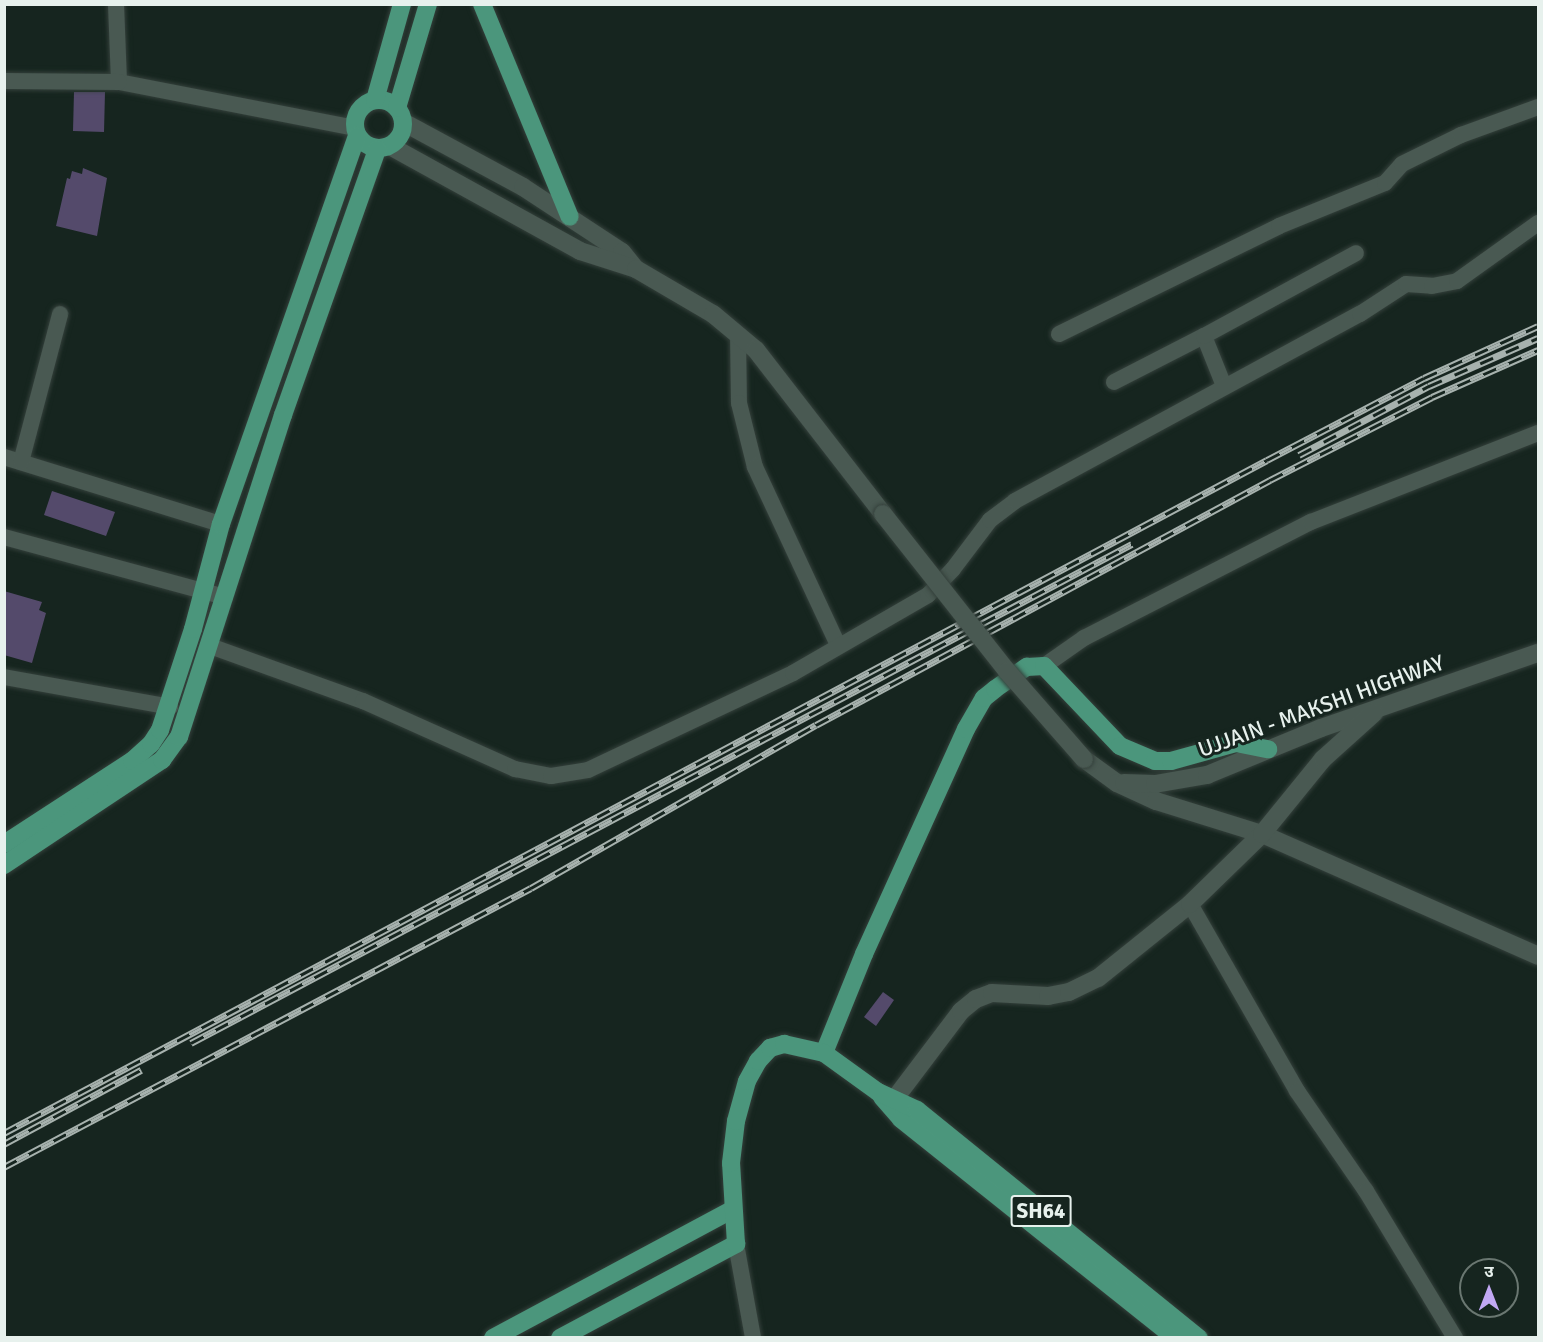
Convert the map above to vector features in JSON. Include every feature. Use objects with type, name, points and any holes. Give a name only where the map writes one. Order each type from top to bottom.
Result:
[{"type":"main road","points":[[4,843],[132,761],[151,744],[170,707],[221,524],[356,132],[362,107],[375,100],[402,4]]},
{"type":"main road","points":[[4,865],[162,760],[186,722],[283,415],[384,147],[399,138],[400,115],[428,4]]},
{"type":"main road","points":[[482,4],[570,217]]},
{"type":"main road","points":[[375,100],[570,217],[622,252],[636,269]]},
{"type":"main road","points":[[356,132],[580,251],[636,269],[713,314],[738,334],[756,350],[1006,671],[1084,759],[1117,783],[1156,801],[1262,834],[1539,956]]},
{"type":"main road","name":"UJJAIN - MAKSHI HIGHWAY","points":[[1117,783],[1155,784],[1207,775],[1268,749],[1539,653]]},
{"type":"main road","points":[[824,1053],[864,954],[975,712],[984,698],[1027,667],[1044,666],[1065,691],[1132,754],[1171,761],[1236,743],[1268,749]]},
{"type":"main road","points":[[887,1099],[962,1011],[976,999],[992,993],[1048,996],[1070,992],[1098,978],[1190,904],[1262,834],[1323,759],[1374,713]]},
{"type":"main road","name":"SH64","points":[[736,1244],[732,1210],[731,1163],[736,1121],[747,1081],[758,1061],[770,1048],[784,1044],[824,1053],[887,1099],[917,1110],[1199,1338]]},
{"type":"main road","name":"SH64","points":[[887,1099],[901,1119],[1174,1338]]},
{"type":"main road","points":[[493,1338],[732,1210]]},
{"type":"main road","points":[[560,1338],[736,1244]]},
{"type":"street","points":[[116,4],[119,82]]},
{"type":"street","points":[[4,81],[119,82],[356,132]]},
{"type":"street","points":[[1059,334],[1279,226],[1385,183],[1402,164],[1461,135],[1539,107]]},
{"type":"street","points":[[210,646],[363,701],[515,769],[551,776],[588,770],[793,672],[928,595],[953,569],[990,520],[1015,501],[1360,314],[1406,284],[1432,286],[1457,281],[1539,223]]},
{"type":"street","points":[[1114,382],[1356,253]]},
{"type":"street","points":[[60,314],[13,460],[221,524]]},
{"type":"street","points":[[738,334],[738,403],[755,467],[838,645]]},
{"type":"street","points":[[1204,336],[1224,386]]},
{"type":"street","points":[[1044,666],[1084,638],[1311,522],[1539,433]]},
{"type":"street","points":[[4,537],[225,597]]},
{"type":"street","points":[[4,677],[170,707]]},
{"type":"street","points":[[1190,904],[1297,1091],[1366,1191],[1455,1338]]},
{"type":"street","points":[[736,1244],[753,1338]]},
{"type":"building","points":[[74,92],[105,92],[104,132],[73,131]]},
{"type":"building","points":[[83,168],[107,178],[97,236],[56,226],[67,178],[70,179],[72,171],[82,174]]},
{"type":"building","points":[[52,491],[115,512],[106,536],[44,515]]},
{"type":"building","points":[[4,591],[42,602],[39,610],[46,613],[32,663],[4,655]]},
{"type":"building","points":[[883,992],[894,1000],[876,1026],[864,1017]]},
{"type":"railway","points":[[4,1133],[1267,460],[1424,378],[1538,326]]},
{"type":"railway","points":[[1299,455],[1429,386],[1538,338]]},
{"type":"railway","points":[[4,1167],[531,888],[816,725],[1270,480],[1432,397],[1538,350]]},
{"type":"railway","points":[[191,1043],[1132,544]]},
{"type":"railway","points":[[4,1144],[141,1070]]}]
